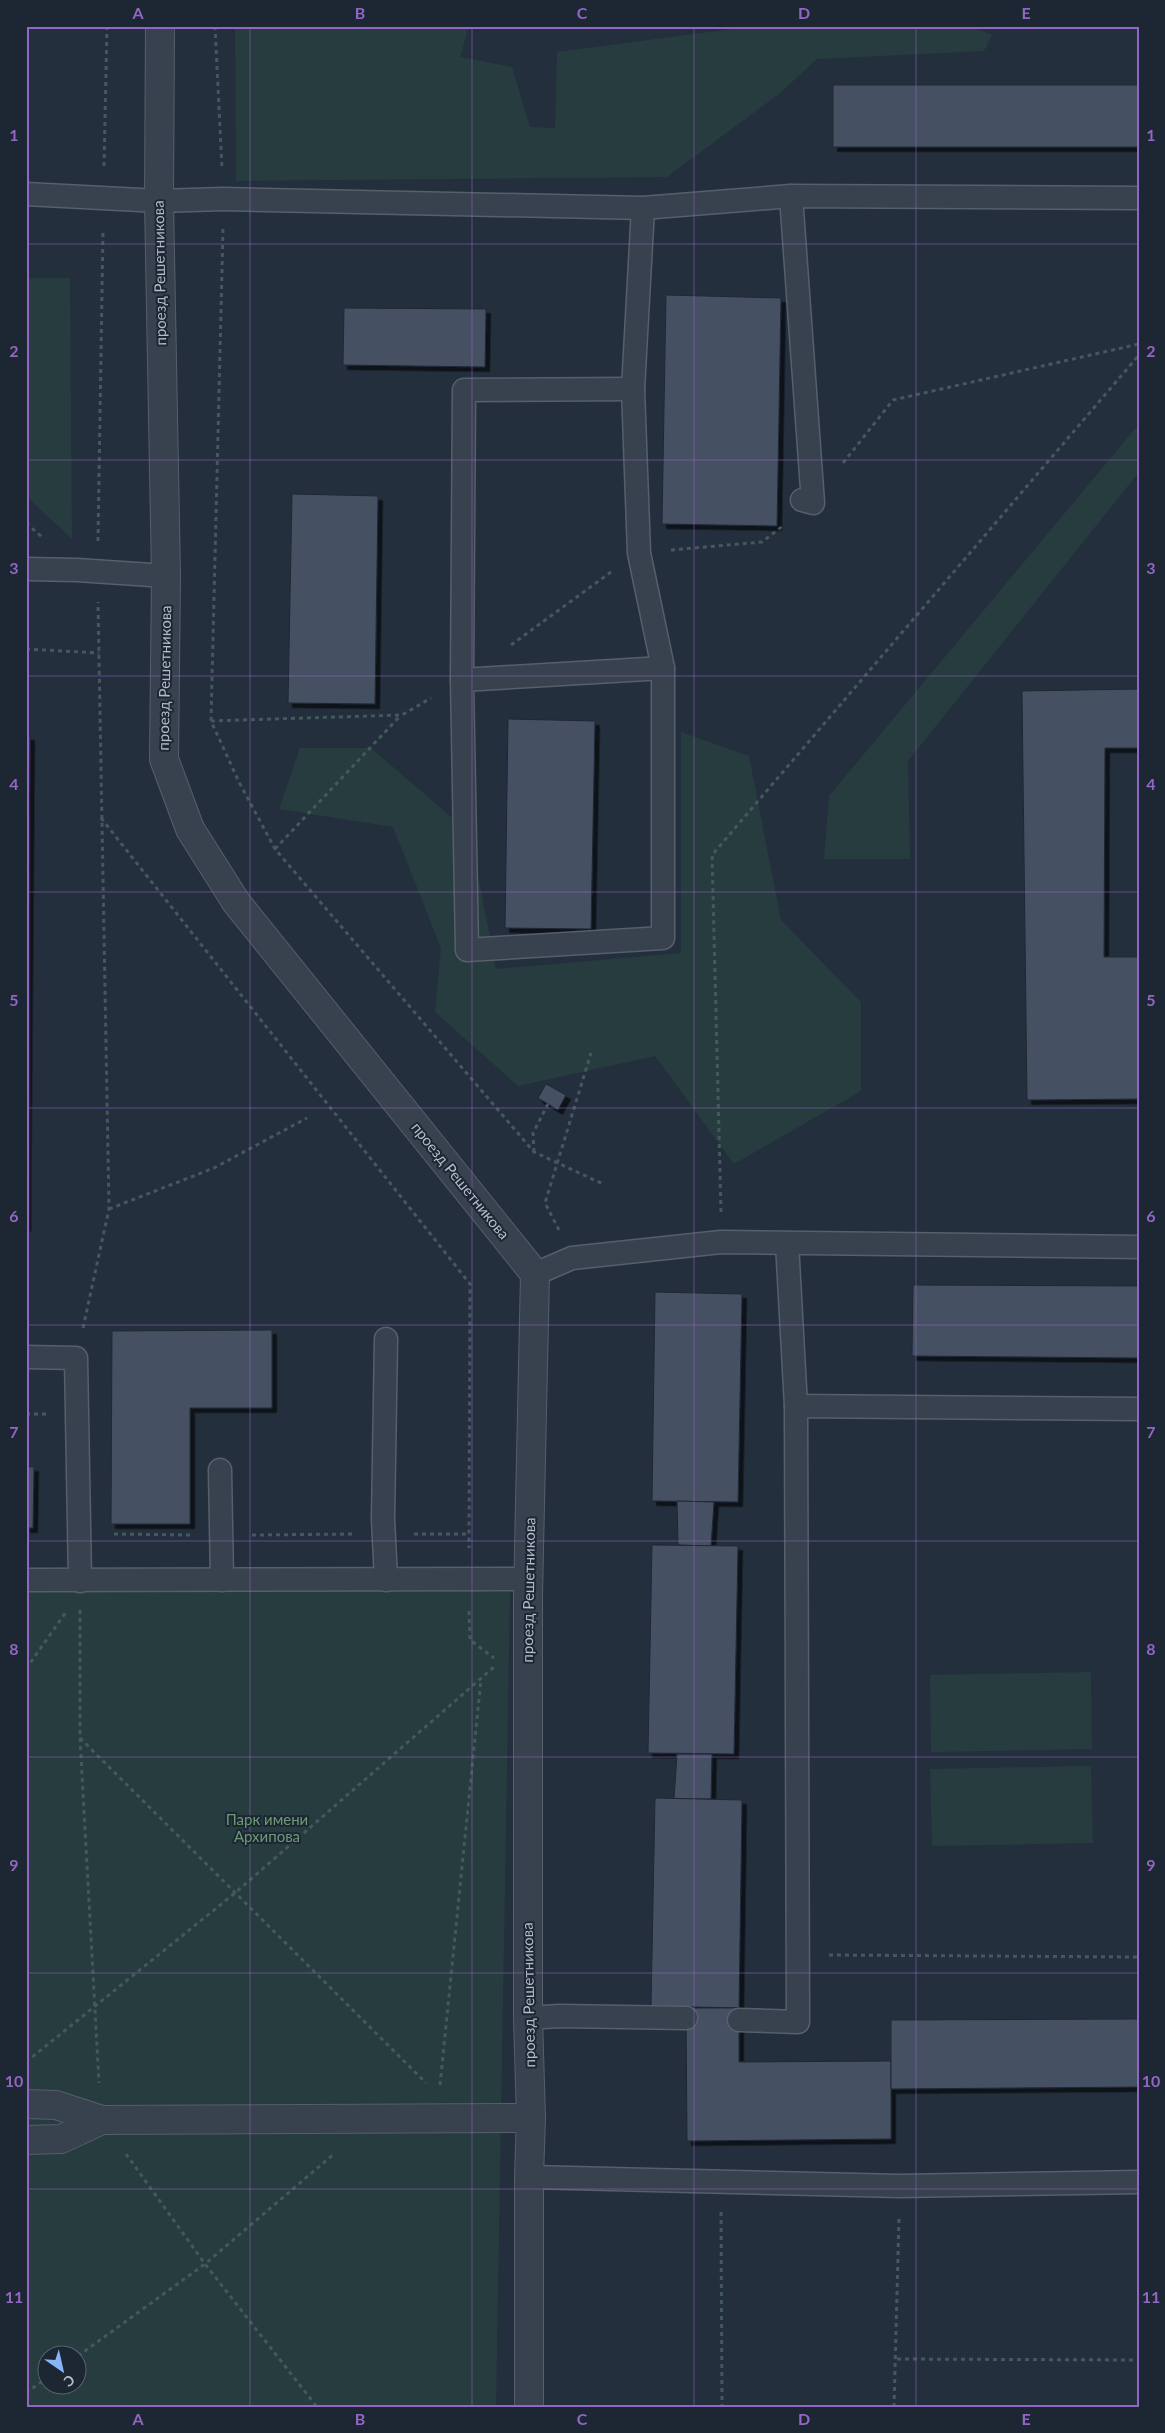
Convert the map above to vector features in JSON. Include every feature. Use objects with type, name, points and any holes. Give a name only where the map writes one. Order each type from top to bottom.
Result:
[{"type":"street","name":"проезд Решетникова","points":[[160,26],[159,201],[166,576],[164,759],[190,829],[236,902],[535,1274],[529,1579],[528,2018],[531,2118],[529,2177],[529,2407]]},
{"type":"street","points":[[26,2104],[56,2105],[102,2120],[531,2118]]},
{"type":"street","points":[[26,2140],[61,2139],[102,2120]]},
{"type":"lane","points":[[26,194],[159,201],[223,199],[644,208],[791,196],[1139,198]]},
{"type":"lane","points":[[791,196],[807,501]]},
{"type":"lane","points":[[633,389],[464,390],[462,680],[467,950],[663,938],[663,668],[638,553],[633,389],[644,208]]},
{"type":"lane","points":[[26,569],[98,571],[166,576]]},
{"type":"lane","points":[[462,680],[663,668]]},
{"type":"lane","points":[[535,1274],[572,1258],[721,1242],[1139,1247]]},
{"type":"lane","points":[[739,2020],[798,2022],[796,1406],[787,1243]]},
{"type":"lane","points":[[386,1339],[384,1534],[386,1580]]},
{"type":"lane","points":[[26,1357],[76,1358],[80,1586]]},
{"type":"lane","points":[[796,1406],[1139,1410]]},
{"type":"lane","points":[[220,1470],[222,1580]]},
{"type":"lane","points":[[26,1580],[80,1586],[222,1580],[529,1579]]},
{"type":"lane","points":[[528,2018],[559,2016],[686,2018]]},
{"type":"lane","points":[[529,2177],[900,2186],[1139,2182]]},
{"type":"path","points":[[76,1358],[109,1209],[98,571],[107,26]]},
{"type":"path","points":[[215,26],[223,199],[211,721],[239,782],[275,849],[534,1152],[604,1184]]},
{"type":"path","points":[[510,645],[638,553],[762,542],[807,501],[893,400],[1139,344]]},
{"type":"path","points":[[721,1242],[712,855],[1139,355]]},
{"type":"path","points":[[26,650],[99,653]]},
{"type":"path","points":[[275,849],[402,715],[462,680]]},
{"type":"path","points":[[211,721],[402,715]]},
{"type":"path","points":[[26,2062],[235,1893],[499,1663],[470,1640],[468,1579],[470,1284],[101,818]]},
{"type":"path","points":[[545,1203],[591,1053]]},
{"type":"path","points":[[534,1152],[533,1132],[548,1104]]},
{"type":"path","points":[[109,1209],[214,1168],[308,1118]]},
{"type":"path","points":[[114,1534],[469,1534]]},
{"type":"path","points":[[26,1669],[80,1586]]},
{"type":"path","points":[[80,1586],[80,1738],[93,2008],[102,2120],[205,2264],[317,2407]]},
{"type":"path","points":[[439,2096],[481,1678]]},
{"type":"path","points":[[80,1738],[462,2119]]},
{"type":"path","points":[[798,1955],[1139,1957]]},
{"type":"path","points":[[88,2349],[205,2264],[375,2119]]},
{"type":"path","points":[[720,2183],[722,2407]]},
{"type":"path","points":[[894,2407],[897,2360],[900,2186]]},
{"type":"path","points":[[897,2360],[1139,2360]]},
{"type":"path","points":[[26,2393],[38,2384]]},
{"type":"green space","points":[[235,26],[469,26],[460,57],[512,67],[530,127],[555,128],[557,52],[755,26],[970,26],[992,35],[984,51],[817,59],[779,94],[667,177],[236,181]]},
{"type":"green space","points":[[26,278],[70,278],[72,539],[26,496]]},
{"type":"green space","points":[[1139,424],[1139,472],[908,761],[910,859],[824,859],[829,796]]},
{"type":"green space","points":[[681,732],[749,756],[781,920],[861,1002],[861,1091],[734,1164],[655,1056],[518,1086],[435,1012],[441,948],[393,827],[279,809],[300,748],[371,748],[470,833],[496,969],[681,953]]},
{"type":"green space","name":"Парк имени Архипова","points":[[26,1586],[388,1588],[510,1592],[496,2407],[26,2407]]},
{"type":"green space","points":[[1091,1672],[1092,1749],[931,1752],[930,1675]]},
{"type":"green space","points":[[1091,1766],[1093,1843],[932,1846],[930,1769]]},
{"type":"building","points":[[833,85],[1139,85],[1139,147],[833,147]]},
{"type":"building","points":[[666,295],[781,298],[777,526],[662,524]]},
{"type":"building","points":[[344,308],[486,309],[485,367],[343,365]]},
{"type":"building","points":[[292,494],[378,496],[375,704],[288,703]]},
{"type":"building","points":[[1139,689],[1139,748],[1105,748],[1104,957],[1139,957],[1139,1099],[1027,1100],[1022,691]]},
{"type":"building","points":[[508,719],[595,721],[591,929],[505,928]]},
{"type":"building","points":[[26,736],[30,736],[26,1227]]},
{"type":"building","points":[[546,1084],[566,1095],[558,1110],[538,1098]]},
{"type":"building","points":[[913,1285],[1139,1286],[1139,1358],[912,1356]]},
{"type":"building","points":[[655,1292],[742,1294],[738,1502],[652,1501]]},
{"type":"building","points":[[272,1330],[272,1408],[190,1408],[190,1524],[111,1524],[112,1331]]},
{"type":"building","points":[[26,1467],[34,1467],[33,1528],[26,1528]]},
{"type":"building","points":[[677,1501],[714,1502],[711,1546],[678,1545]]},
{"type":"building","points":[[652,1545],[738,1546],[734,1754],[648,1753]]},
{"type":"building","points":[[677,1754],[712,1754],[711,1799],[674,1799]]},
{"type":"building","points":[[655,1798],[742,1800],[739,2008],[651,2006]]},
{"type":"building","points":[[686,2008],[739,2008],[739,2062],[891,2061],[891,2139],[687,2141]]},
{"type":"building","points":[[1139,2019],[1139,2087],[891,2089],[891,2020]]}]
